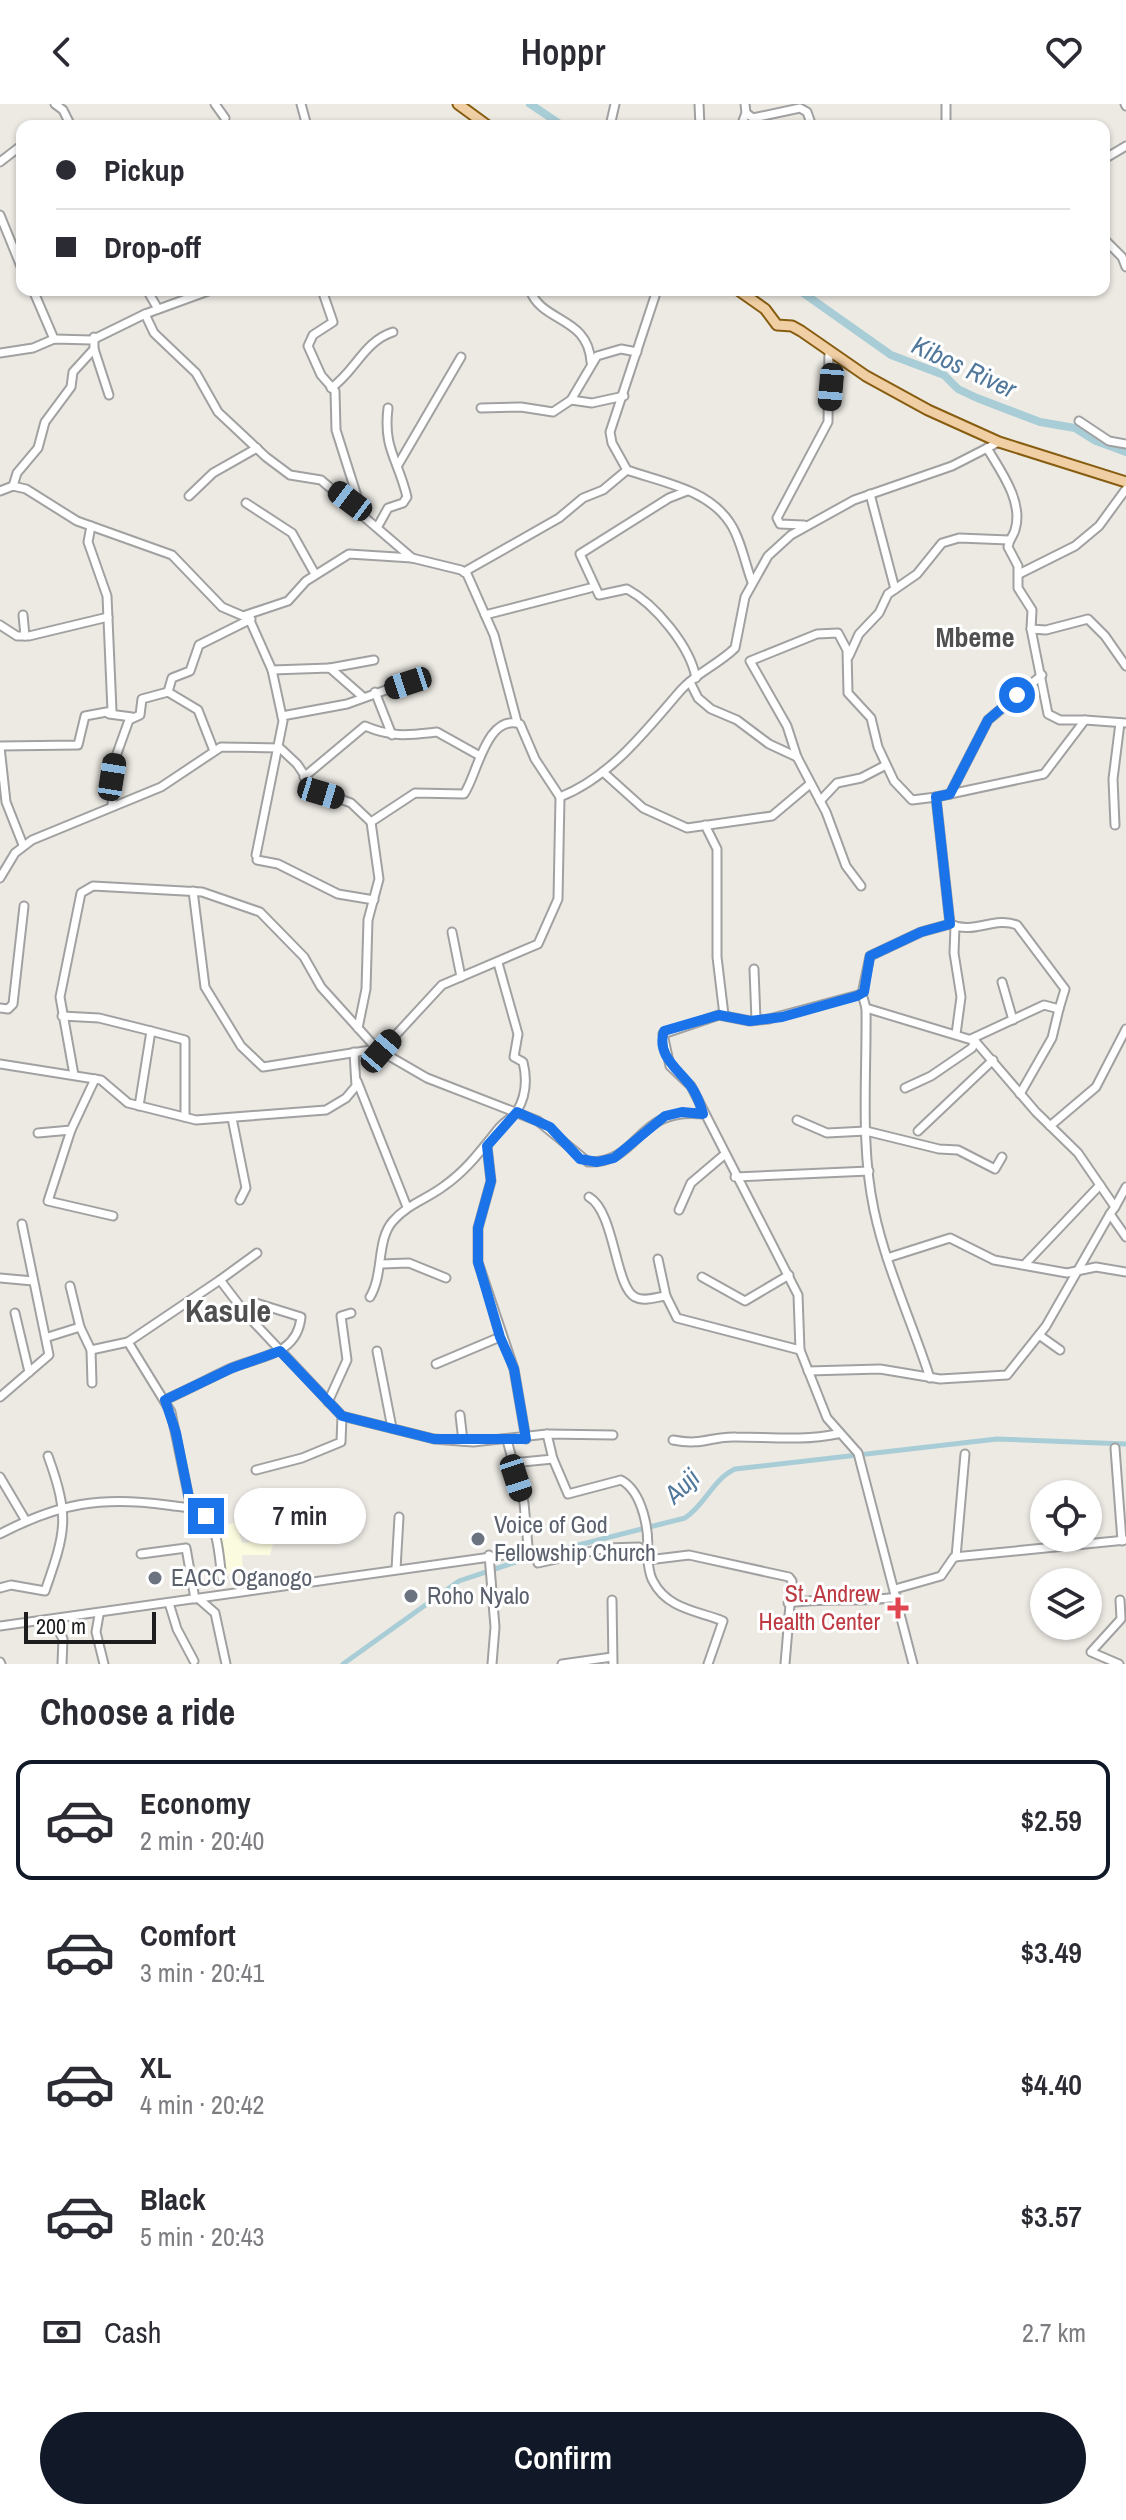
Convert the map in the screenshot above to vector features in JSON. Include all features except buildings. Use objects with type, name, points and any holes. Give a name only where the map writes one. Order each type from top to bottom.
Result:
[{"type":"main road","points":[[458,104],[480,120]]},
{"type":"main road","points":[[747,296],[765,309],[777,325],[792,326],[904,398],[999,442],[1126,482]]},
{"type":"street","points":[[55,104],[63,110],[68,120]]},
{"type":"street","points":[[63,110],[74,104]]},
{"type":"street","points":[[215,104],[225,118]]},
{"type":"street","points":[[746,108],[753,118],[800,108],[807,112],[810,120]]},
{"type":"street","points":[[0,162],[16,150]]},
{"type":"street","points":[[0,215],[16,254]]},
{"type":"street","points":[[1110,245],[1122,257],[1126,267]]},
{"type":"street","points":[[36,296],[54,339]]},
{"type":"street","points":[[150,296],[158,309]]},
{"type":"street","points":[[0,353],[33,348],[54,339],[84,341],[194,296]]},
{"type":"street","points":[[324,296],[333,322],[313,335],[308,346],[336,397],[336,430],[362,512]]},
{"type":"street","points":[[534,296],[585,339],[591,362]]},
{"type":"street","points":[[655,296],[610,437],[627,470],[672,482],[729,521],[752,582]]},
{"type":"street","points":[[145,314],[154,333],[196,373],[218,412],[279,469],[290,475],[321,480],[412,558]]},
{"type":"street","points":[[331,388],[347,377],[367,350],[393,332]]},
{"type":"street","points":[[94,337],[94,349],[109,395]]},
{"type":"street","points":[[13,486],[17,473],[38,448],[45,422],[71,387],[73,372],[94,349]]},
{"type":"street","points":[[481,408],[521,407],[553,412],[571,400],[591,362],[607,350],[637,352]]},
{"type":"street","points":[[807,526],[780,524],[777,518],[828,422],[829,350]]},
{"type":"street","points":[[398,465],[437,404],[461,357]]},
{"type":"street","points":[[571,400],[592,403],[624,396]]},
{"type":"street","points":[[378,526],[388,508],[406,501],[398,465],[386,442],[388,408]]},
{"type":"street","points":[[1079,421],[1109,441],[1126,444]]},
{"type":"street","points":[[560,797],[603,772],[657,722],[693,680],[738,644],[740,612],[752,582],[774,549],[807,526],[870,494],[952,466],[999,442]]},
{"type":"street","points":[[189,496],[213,473],[257,448]]},
{"type":"street","points":[[987,448],[1011,490],[1015,529],[1009,540],[1009,551],[1019,574],[1018,588],[1033,614],[1031,629],[1049,716],[1060,720],[1123,723],[1113,779],[1115,825]]},
{"type":"street","points":[[168,692],[172,678],[190,671],[199,645],[288,601],[315,574],[349,554],[412,558],[464,572],[559,518],[583,498],[603,490],[627,470]]},
{"type":"street","points":[[0,491],[13,486],[91,526],[172,555],[222,607],[249,618],[272,670],[282,716],[280,748],[264,805],[257,857],[338,894],[374,900]]},
{"type":"street","points":[[1019,574],[1075,546],[1099,526],[1126,489]]},
{"type":"street","points":[[687,491],[669,498],[580,554],[599,595],[617,589],[630,590],[653,606],[678,638],[698,698],[711,709],[737,720],[769,744],[797,757]]},
{"type":"street","points":[[870,494],[895,589]]},
{"type":"street","points":[[246,503],[292,533],[315,574]]},
{"type":"street","points":[[91,526],[88,542],[107,596],[112,707],[109,714]]},
{"type":"street","points":[[847,659],[859,634],[895,589],[917,574],[942,543],[959,538],[1009,540]]},
{"type":"street","points":[[193,891],[203,980],[232,1033],[254,1061],[263,1067],[379,1050],[436,989],[538,944],[558,902],[560,797],[535,759],[517,722],[485,615],[464,572]]},
{"type":"street","points":[[485,615],[590,588]]},
{"type":"street","points":[[23,615],[25,636]]},
{"type":"street","points":[[0,625],[17,636],[25,636],[108,617]]},
{"type":"street","points":[[1031,629],[1046,630],[1088,619],[1105,636],[1126,666]]},
{"type":"street","points":[[861,886],[846,866],[774,697],[749,662],[788,644],[836,632],[845,643],[848,693],[871,718],[886,765],[897,786],[912,800],[1047,773],[1085,720]]},
{"type":"street","points":[[272,670],[330,668],[374,660]]},
{"type":"street","points":[[330,668],[363,697]]},
{"type":"street","points":[[950,794],[988,720],[1042,675]]},
{"type":"street","points":[[282,716],[347,704],[422,677]]},
{"type":"street","points":[[23,845],[11,822],[6,802],[0,746],[76,745],[85,716],[140,715],[142,699],[168,692],[198,710],[214,751]]},
{"type":"street","points":[[375,692],[392,735]]},
{"type":"street","points":[[112,806],[115,759],[132,717]]},
{"type":"street","points":[[371,822],[415,793],[464,794],[480,756],[499,729],[517,722]]},
{"type":"street","points":[[304,777],[364,727],[392,735],[418,737],[437,732],[480,756]]},
{"type":"street","points":[[0,878],[3,865],[23,845],[161,787],[214,751],[232,745],[280,748],[297,764],[314,789],[351,803],[371,822],[379,879],[368,920],[366,989],[358,1028]]},
{"type":"street","points":[[820,801],[837,783],[861,778],[886,765]]},
{"type":"street","points":[[603,772],[648,811],[687,828],[772,816],[810,784]]},
{"type":"street","points":[[936,797],[961,997],[956,1034]]},
{"type":"street","points":[[705,825],[717,849],[717,948],[724,1015]]},
{"type":"street","points":[[74,1075],[62,1016],[64,967],[82,890],[93,886],[193,891],[228,899],[266,916],[308,961],[317,982],[379,1050],[427,1078],[550,1127],[580,1159],[597,1162],[614,1158],[665,1116],[682,1112],[703,1114]]},
{"type":"street","points":[[0,1008],[8,1009],[13,1004],[24,906]]},
{"type":"street","points":[[930,1378],[887,1258],[873,1206],[866,1131],[866,1008],[862,994],[870,956],[921,932],[953,925],[965,930],[1002,922],[1017,925],[1065,989],[1052,1038],[1020,1094]]},
{"type":"street","points":[[452,932],[461,977]]},
{"type":"street","points":[[370,1297],[382,1264],[388,1230],[407,1207],[448,1184],[517,1112],[526,1076],[523,1062],[514,1057],[518,1034],[498,963]]},
{"type":"street","points":[[754,969],[756,1020]]},
{"type":"street","points":[[1002,982],[1013,1020]]},
{"type":"street","points":[[862,994],[798,1014],[756,1020],[724,1015],[663,1034],[670,1066],[691,1086],[800,1301],[800,1350],[827,1418],[837,1434],[859,1457],[913,1664]]},
{"type":"street","points":[[973,1040],[1047,1004],[1059,1009]]},
{"type":"street","points":[[866,1008],[973,1040],[1078,1153],[1100,1185],[1126,1237]]},
{"type":"street","points":[[62,1016],[99,1018],[185,1040],[185,1117]]},
{"type":"street","points":[[1050,1126],[1096,1087],[1111,1064],[1126,1029]]},
{"type":"street","points":[[139,1106],[151,1031]]},
{"type":"street","points":[[905,1088],[931,1076],[972,1048],[973,1040]]},
{"type":"street","points":[[354,1052],[357,1081],[407,1207]]},
{"type":"street","points":[[918,1131],[993,1060]]},
{"type":"street","points":[[0,1064],[95,1079],[105,1082],[124,1101],[185,1117],[232,1118],[326,1110],[346,1098],[357,1081]]},
{"type":"street","points":[[95,1079],[71,1130],[47,1199],[60,1206],[113,1216]]},
{"type":"street","points":[[232,1118],[246,1188],[240,1200]]},
{"type":"street","points":[[797,1120],[827,1133],[866,1131],[939,1149],[958,1150],[995,1169],[1002,1157]]},
{"type":"street","points":[[38,1133],[71,1130]]},
{"type":"street","points":[[487,1146],[491,1181],[478,1228],[478,1262],[500,1337],[514,1369],[526,1439]]},
{"type":"street","points":[[679,1210],[691,1183],[724,1155]]},
{"type":"street","points":[[735,1177],[869,1171]]},
{"type":"street","points":[[1026,1263],[1100,1185]]},
{"type":"street","points":[[808,1371],[880,1369],[930,1378],[1007,1375],[1039,1335],[1081,1269],[1126,1187]]},
{"type":"street","points":[[589,1197],[595,1201],[618,1251],[624,1286],[638,1299],[666,1296]]},
{"type":"street","points":[[0,1397],[48,1357],[48,1337],[22,1224]]},
{"type":"street","points":[[887,1258],[950,1238],[985,1257],[1067,1273],[1081,1269],[1126,1272]]},
{"type":"street","points":[[91,1350],[128,1342],[257,1253]]},
{"type":"street","points":[[658,1259],[666,1296],[675,1318],[800,1350]]},
{"type":"street","points":[[382,1264],[409,1263],[446,1278]]},
{"type":"street","points":[[702,1277],[745,1301],[789,1275]]},
{"type":"street","points":[[0,1278],[33,1281]]},
{"type":"street","points":[[220,1280],[280,1351],[342,1416],[427,1438],[463,1441],[526,1439],[547,1434],[613,1435]]},
{"type":"street","points":[[70,1286],[80,1327],[91,1350],[92,1383]]},
{"type":"street","points":[[165,1400],[232,1368],[280,1351],[292,1338],[301,1317],[256,1303]]},
{"type":"street","points":[[15,1313],[29,1372]]},
{"type":"street","points":[[328,1402],[347,1360],[341,1316],[351,1313]]},
{"type":"street","points":[[48,1337],[80,1327]]},
{"type":"street","points":[[1039,1335],[1060,1350]]},
{"type":"street","points":[[436,1364],[500,1337]]},
{"type":"street","points":[[128,1342],[165,1400],[176,1433],[191,1508]]},
{"type":"street","points":[[377,1351],[392,1428]]},
{"type":"street","points":[[460,1415],[463,1441]]},
{"type":"street","points":[[256,1470],[302,1458],[341,1442],[342,1416]]},
{"type":"street","points":[[547,1434],[553,1459],[568,1494],[621,1480],[635,1491],[646,1528],[651,1578],[670,1600],[688,1611],[723,1621],[708,1664]]},
{"type":"street","points":[[673,1440],[708,1443],[735,1436],[808,1439],[837,1434]]},
{"type":"street","points":[[0,1626],[99,1615],[489,1555],[519,1553],[528,1546],[524,1503],[507,1440]]},
{"type":"street","points":[[788,1603],[832,1597],[871,1601],[941,1576],[947,1563],[956,1557],[1124,1541],[1115,1448]]},
{"type":"street","points":[[956,1557],[965,1454]]},
{"type":"street","points":[[0,1588],[11,1585],[45,1591],[60,1548],[65,1507],[48,1456]]},
{"type":"street","points":[[512,1463],[553,1459]]},
{"type":"street","points":[[0,1477],[26,1521]]},
{"type":"street","points":[[0,1534],[65,1507],[108,1499],[191,1508],[204,1514],[210,1523],[222,1578]]},
{"type":"street","points":[[396,1569],[399,1517]]},
{"type":"street","points":[[538,1563],[625,1546],[639,1547],[648,1557]]},
{"type":"street","points":[[141,1554],[186,1548],[197,1599],[215,1613],[226,1664]]},
{"type":"street","points":[[489,1555],[493,1576],[492,1664]]},
{"type":"street","points":[[648,1557],[689,1555],[777,1572],[792,1579],[785,1664]]},
{"type":"street","points":[[562,1664],[613,1661],[612,1600]]},
{"type":"street","points":[[1119,1664],[1091,1652],[1121,1619],[1120,1600]]},
{"type":"street","points":[[169,1603],[177,1629],[194,1661]]},
{"type":"street","points":[[99,1615],[96,1632],[104,1664]]},
{"type":"street","points":[[53,1620],[63,1639],[62,1664]]},
{"type":"shaded area","points":[[236,1522],[242,1543],[274,1540],[270,1555],[242,1555],[243,1572],[223,1575],[216,1529]]},
{"type":"waterway","name":"Kibos River","points":[[530,104],[554,120]]},
{"type":"waterway","name":"Kibos River","points":[[807,296],[891,355],[944,375],[958,389],[1040,422],[1075,428],[1096,441],[1126,452]]},
{"type":"waterway","name":"Auji","points":[[343,1664],[459,1581],[531,1557],[685,1518],[720,1479],[735,1469],[997,1439],[1126,1444]]},
{"type":"place","name":"Voice of God Fellowship Church","points":[[478,1539]]},
{"type":"place","name":"EACC Oganogo","points":[[155,1578]]},
{"type":"place","name":"Roho Nyalo","points":[[411,1596]]},
{"type":"place","name":"St. Andrew Health Center","points":[[898,1608]]},
{"type":"district","name":"Mbeme","points":[[975,637]]},
{"type":"district","name":"Kasule","points":[[228,1311]]},
{"type":"route","points":[[206,1516],[191,1508],[171,1412],[165,1400],[232,1368],[249,1365],[280,1351],[342,1416],[434,1439],[473,1442],[526,1439],[514,1369],[500,1337],[478,1262],[478,1228],[491,1181],[487,1146],[501,1126],[517,1112],[550,1127],[580,1159],[588,1162],[608,1161],[665,1116],[682,1112],[703,1114],[691,1086],[670,1066],[662,1038],[664,1031],[719,1015],[750,1021],[782,1017],[857,996],[864,992],[868,958],[874,952],[931,928],[950,924],[952,920],[936,797],[950,794],[977,736],[988,720],[1017,695]]}]
